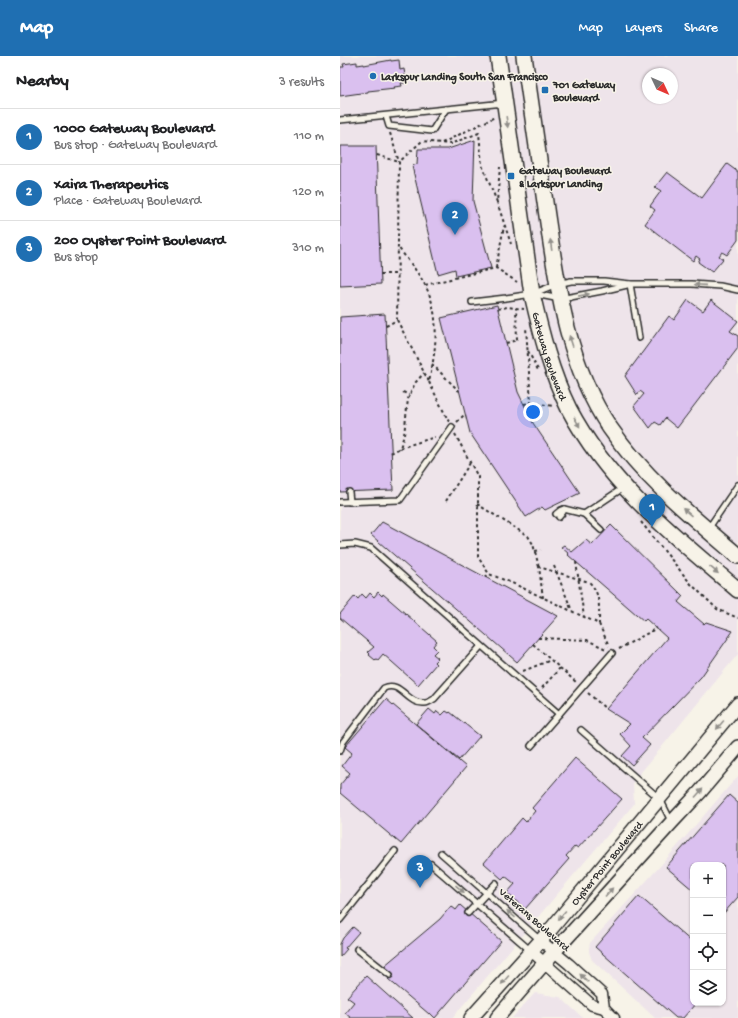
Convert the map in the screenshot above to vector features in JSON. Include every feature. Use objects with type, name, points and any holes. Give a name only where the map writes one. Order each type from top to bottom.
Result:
[{"type":"main road","name":"Gateway Boulevard","points":[[498,56],[501,109],[527,289],[554,373],[569,408],[588,441],[624,487],[643,508],[738,590]]},
{"type":"main road","points":[[524,56],[557,284],[568,331],[578,364],[592,397],[609,427],[629,454],[650,478],[738,556]]},
{"type":"street","name":"Oyster Point Boulevard","points":[[471,1018],[531,951],[660,799],[738,704]]},
{"type":"street","name":"Oyster Point Boulevard","points":[[497,1018],[554,952],[700,792],[738,747]]},
{"type":"street","name":"Veterans Boulevard","points":[[540,940],[602,994],[604,1008]]},
{"type":"street","name":"Veterans Boulevard","points":[[531,951],[592,1005],[604,1008],[614,1018]]},
{"type":"lane","points":[[386,116],[388,126],[432,131],[446,109]]},
{"type":"lane","points":[[340,120],[446,109],[501,109]]},
{"type":"lane","points":[[472,302],[506,298],[527,289],[570,281],[604,281],[630,284],[692,284],[720,286],[738,290]]},
{"type":"lane","points":[[527,289],[560,299],[630,284]]},
{"type":"lane","points":[[630,284],[639,338]]},
{"type":"lane","points":[[340,502],[400,500],[452,427]]},
{"type":"lane","points":[[708,530],[738,485]]},
{"type":"lane","points":[[584,514],[624,487]]},
{"type":"lane","points":[[349,492],[350,502]]},
{"type":"lane","points":[[557,516],[560,510],[564,509],[584,514],[601,530]]},
{"type":"lane","points":[[340,546],[356,544],[371,548],[559,714]]},
{"type":"lane","points":[[340,751],[343,742],[384,688],[392,686],[398,687],[416,703],[425,703],[434,700],[481,646]]},
{"type":"lane","points":[[531,746],[612,653]]},
{"type":"lane","points":[[581,730],[660,799],[672,822]]},
{"type":"lane","points":[[340,920],[395,851]]},
{"type":"lane","name":"Veterans Boulevard","points":[[441,853],[540,940]]},
{"type":"lane","name":"Veterans Boulevard","points":[[431,864],[531,951]]},
{"type":"lane","points":[[468,913],[496,883]]},
{"type":"lane","points":[[357,949],[390,975]]},
{"type":"path","points":[[442,143],[501,109]]},
{"type":"path","points":[[388,126],[399,162],[397,320],[478,477],[478,557],[489,574],[599,624]]},
{"type":"path","points":[[399,162],[422,141],[450,144],[479,133],[482,165],[497,202],[501,163]]},
{"type":"path","points":[[376,156],[399,162]]},
{"type":"path","points":[[496,268],[505,225]]},
{"type":"path","points":[[398,246],[425,285],[434,312],[436,345],[428,382]]},
{"type":"path","points":[[425,285],[496,268],[527,289]]},
{"type":"path","points":[[380,274],[397,274]]},
{"type":"path","points":[[498,310],[507,307],[525,309],[525,316]]},
{"type":"path","points":[[506,343],[516,340],[516,308]]},
{"type":"path","points":[[386,326],[397,320]]},
{"type":"path","points":[[526,323],[531,403]]},
{"type":"path","points":[[432,364],[459,391]]},
{"type":"path","points":[[400,448],[404,435],[409,395],[415,383],[424,373]]},
{"type":"path","points":[[403,392],[409,395]]},
{"type":"path","points":[[524,404],[531,403],[561,407]]},
{"type":"path","points":[[452,427],[465,414]]},
{"type":"path","points":[[391,453],[400,448],[448,432]]},
{"type":"path","points":[[446,501],[470,463]]},
{"type":"path","points":[[477,504],[528,536],[533,544],[539,567],[543,598]]},
{"type":"path","points":[[640,522],[691,584],[717,609],[738,618]]},
{"type":"path","points":[[535,551],[541,550]]},
{"type":"path","points":[[576,562],[584,617]]},
{"type":"path","points":[[554,566],[573,612]]},
{"type":"path","points":[[539,567],[590,582],[596,588],[599,598],[599,624],[612,653]]},
{"type":"path","points":[[486,577],[489,574]]},
{"type":"path","points":[[612,653],[657,628]]},
{"type":"path","points":[[538,638],[586,640],[612,653]]},
{"type":"path","points":[[533,644],[606,709]]},
{"type":"path","points":[[522,671],[552,660]]},
{"type":"path","points":[[542,688],[560,668]]},
{"type":"shaded area","points":[[340,56],[738,56],[738,654],[633,782],[634,804],[452,1018],[340,1018]]},
{"type":"shaded area","points":[[738,776],[738,1018],[655,1018],[592,960],[589,952],[590,943],[662,864]]},
{"type":"shaded area","points":[[535,993],[560,997],[583,1018],[512,1018]]},
{"type":"building","name":"Larkspur Landing South San Francisco","points":[[399,60],[400,70],[404,69],[406,83],[401,83],[402,86],[340,96],[340,67],[344,67],[343,64],[357,62],[357,65],[364,65]]},
{"type":"building","points":[[475,140],[473,201],[491,268],[456,276],[455,269],[438,274],[412,166],[417,164],[418,149],[448,149]]},
{"type":"building","points":[[340,146],[376,146],[381,284],[340,286]]},
{"type":"building","points":[[727,164],[738,172],[738,240],[727,255],[722,252],[719,256],[723,259],[712,272],[698,262],[700,259],[696,256],[693,261],[645,224],[655,210],[650,206],[661,191],[655,187],[667,172],[702,198]]},
{"type":"building","points":[[688,300],[703,311],[711,300],[738,321],[730,331],[738,336],[738,348],[677,428],[665,418],[660,425],[655,422],[650,428],[634,406],[644,394],[640,391],[637,395],[625,376],[669,316],[674,320]]},
{"type":"building","points":[[497,305],[518,392],[533,423],[580,493],[545,510],[542,507],[526,517],[470,433],[441,318]]},
{"type":"building","points":[[385,314],[393,490],[340,492],[340,317]]},
{"type":"building","points":[[382,522],[558,616],[517,662],[371,535]]},
{"type":"building","points":[[611,525],[683,596],[678,602],[704,624],[706,622],[733,631],[701,677],[642,738],[650,745],[632,765],[622,756],[631,746],[620,734],[630,724],[606,709],[667,638],[646,619],[644,621],[568,555],[569,554],[561,547],[564,545],[572,552],[586,540],[592,545]]},
{"type":"building","points":[[378,592],[382,596],[383,594],[437,641],[433,646],[437,650],[433,654],[438,658],[434,662],[436,664],[418,685],[383,654],[378,660],[375,660],[369,655],[370,654],[368,652],[374,647],[340,618],[340,614],[355,596],[358,599],[362,594],[366,598],[370,593],[374,597]]},
{"type":"building","points":[[386,699],[466,767],[401,844],[340,793],[340,785],[350,773],[342,766],[352,753],[345,747]]},
{"type":"building","points":[[429,709],[435,714],[437,711],[442,715],[446,711],[449,713],[450,712],[480,736],[459,760],[416,724]]},
{"type":"building","points":[[575,758],[622,799],[578,848],[575,846],[566,856],[569,859],[525,909],[507,893],[515,884],[505,876],[502,879],[484,863],[522,818],[526,822],[535,811],[532,808]]},
{"type":"building","points":[[729,795],[738,803],[738,897],[726,911],[726,862],[690,862],[690,887],[666,867]]},
{"type":"building","points":[[639,896],[690,940],[690,1006],[693,1006],[683,1018],[676,1018],[595,947]]},
{"type":"building","points":[[460,905],[501,941],[435,1018],[388,979],[393,974],[384,966],[440,919],[451,906],[456,910]]},
{"type":"building","points":[[353,927],[359,932],[345,948],[347,949],[340,957],[340,944],[343,938]]},
{"type":"building","points":[[366,976],[413,1018],[351,1018],[345,1013],[354,1002],[347,997]]},
{"type":"place","name":"Larkspur Landing South San Francisco","points":[[373,76]]},
{"type":"place","name":"701 Gateway Boulevard","points":[[545,90]]},
{"type":"place","name":"Gateway Boulevard & Larkspur Landing","points":[[511,176]]},
{"type":"place","name":"Xaira Therapeutics","points":[[455,235]]},
{"type":"place","name":"1000 Gateway Boulevard","points":[[652,527]]},
{"type":"place","name":"200 Oyster Point Boulevard","points":[[420,888]]}]
